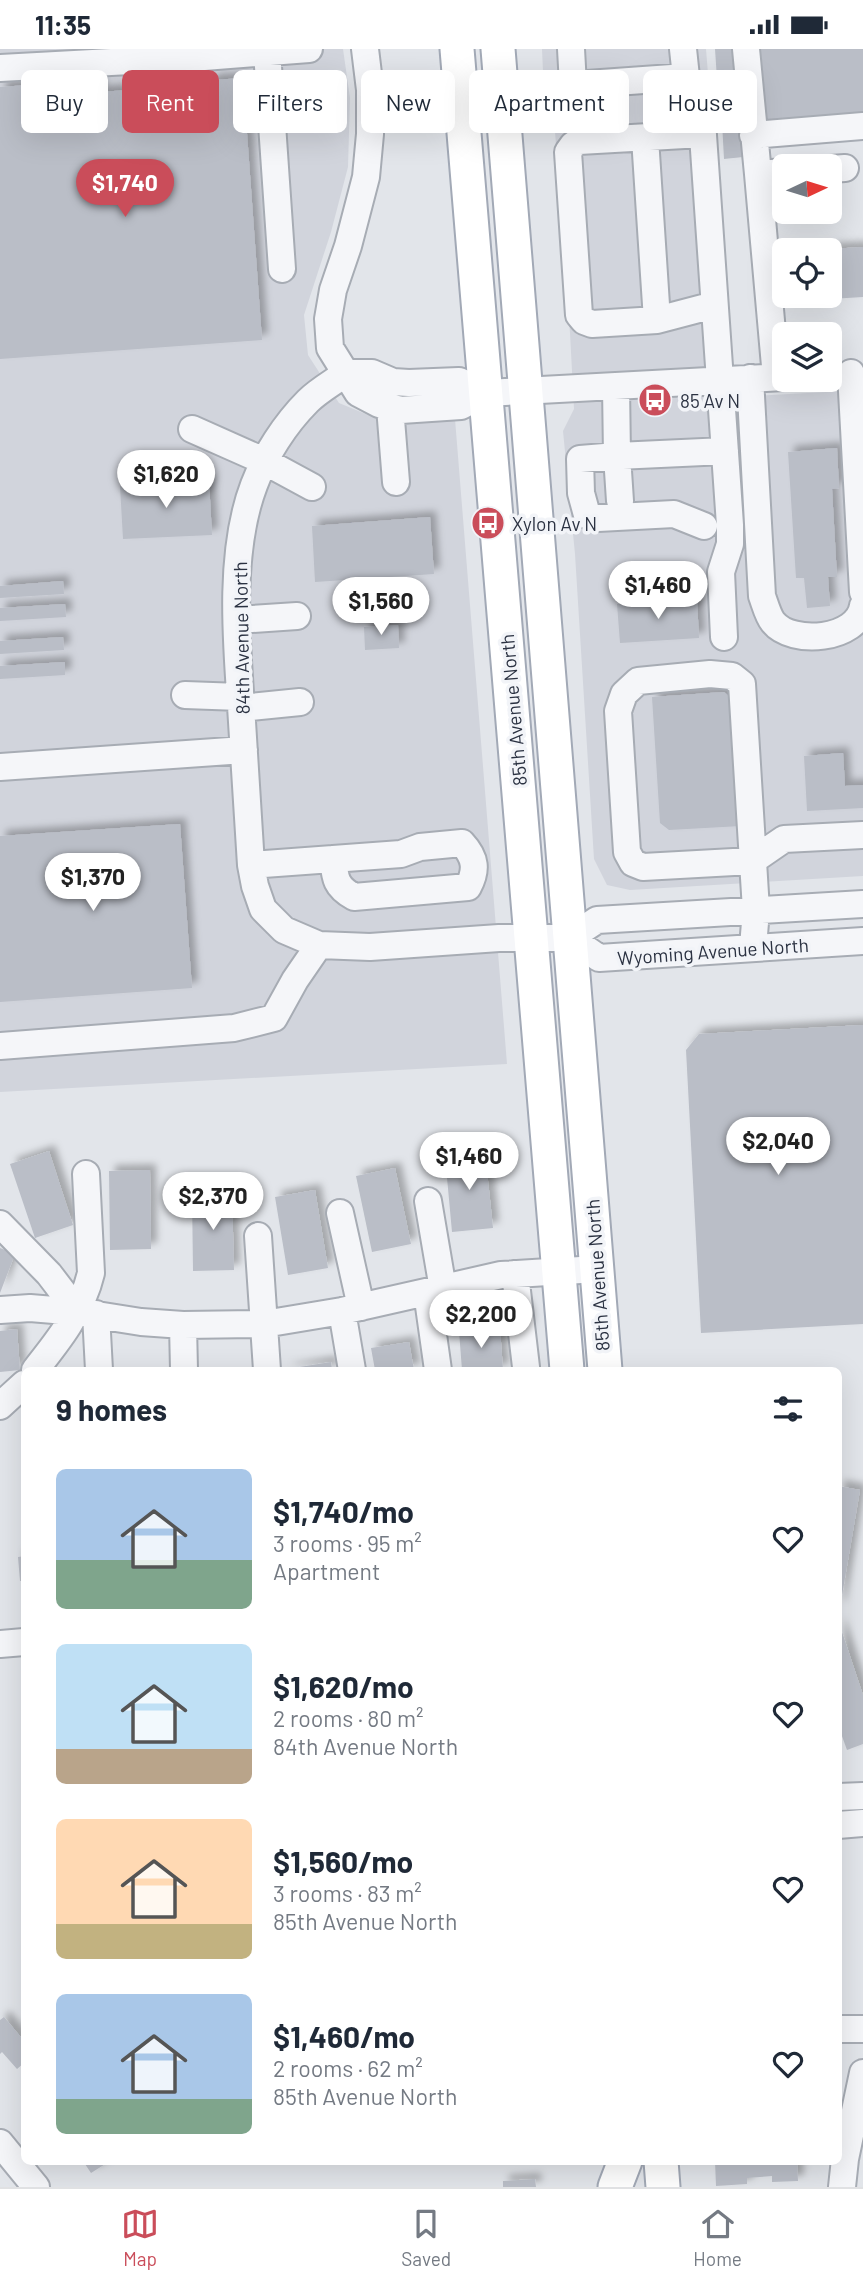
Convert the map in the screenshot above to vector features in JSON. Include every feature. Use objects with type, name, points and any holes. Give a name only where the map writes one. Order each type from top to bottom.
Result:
[{"type":"main road","name":"85th Avenue North","points":[[457,49],[567,1367]]},
{"type":"main road","name":"85th Avenue North","points":[[498,49],[605,1367]]},
{"type":"main road","points":[[615,2187],[623,2165]]},
{"type":"main road","points":[[625,2165],[627,2187]]},
{"type":"main road","points":[[661,2165],[663,2187]]},
{"type":"street","points":[[0,68],[309,49]]},
{"type":"street","points":[[365,49],[370,90],[366,177],[333,290],[328,319],[330,348],[358,393],[379,404],[401,410],[461,406],[486,393],[770,377]]},
{"type":"street","points":[[571,49],[573,85],[643,80]]},
{"type":"street","points":[[683,49],[685,70]]},
{"type":"street","points":[[746,49],[753,135],[771,173],[770,377],[762,596],[772,622],[793,636],[837,634],[860,614]]},
{"type":"street","points":[[267,52],[282,269]]},
{"type":"street","points":[[753,135],[863,126]]},
{"type":"street","points":[[715,306],[657,320],[592,324],[584,321],[579,314],[568,152],[573,145],[579,141],[702,134],[715,306],[725,451],[730,544],[721,572],[724,638]]},
{"type":"street","points":[[645,138],[657,320]]},
{"type":"street","points":[[346,373],[372,373],[393,382],[459,381],[486,393]]},
{"type":"street","name":"84th Avenue North","points":[[319,945],[284,930],[263,909],[255,886],[251,865],[241,702],[237,619],[238,566],[244,523],[253,487],[264,461],[287,425],[309,399],[346,373]]},
{"type":"street","points":[[848,373],[863,591]]},
{"type":"street","points":[[616,386],[620,501]]},
{"type":"street","points":[[390,407],[396,482]]},
{"type":"street","points":[[192,429],[264,461],[312,487]]},
{"type":"street","points":[[704,526],[674,514],[598,518],[587,515],[581,493],[580,459],[725,451]]},
{"type":"street","points":[[237,619],[297,616]]},
{"type":"street","points":[[753,947],[756,910],[752,861],[742,684],[732,676],[710,674],[638,681],[624,694],[618,711],[627,852],[633,863],[643,867],[752,861],[784,839],[863,835]]},
{"type":"street","points":[[185,695],[241,702],[300,702]]},
{"type":"street","points":[[0,767],[244,750]]},
{"type":"street","points":[[251,865],[401,854],[420,848],[462,843],[473,855],[475,873],[468,887],[354,897],[341,890],[335,876],[333,859]]},
{"type":"street","name":"Wyoming Avenue North","points":[[863,904],[597,920],[570,938],[599,958],[863,941]]},
{"type":"street","points":[[0,1046],[234,1028],[274,1018],[319,945],[370,947],[570,938]]},
{"type":"street","points":[[86,1174],[91,1273],[87,1289],[87,1313],[98,1367]]},
{"type":"street","points":[[427,1201],[438,1367]]},
{"type":"street","points":[[340,1213],[352,1309],[352,1367]]},
{"type":"street","points":[[0,1224],[87,1313]]},
{"type":"street","points":[[258,1236],[267,1367]]},
{"type":"street","points":[[0,1310],[30,1308],[183,1325],[264,1324],[352,1309],[515,1273],[597,1269]]},
{"type":"street","points":[[515,1273],[526,1367]]},
{"type":"street","points":[[38,1367],[87,1313]]},
{"type":"street","points":[[183,1325],[184,1367]]},
{"type":"street","points":[[0,1406],[21,1387]]},
{"type":"street","points":[[0,1644],[21,1642]]},
{"type":"street","points":[[842,1797],[863,1796]]},
{"type":"street","points":[[842,1825],[863,1823]]},
{"type":"street","points":[[842,2029],[863,2029]]},
{"type":"street","points":[[842,2187],[846,2117],[863,2073]]},
{"type":"street","points":[[0,2143],[36,2187]]},
{"type":"shaded area","points":[[0,49],[343,49],[346,70],[233,70],[233,133],[347,133],[347,77],[350,98],[348,167],[331,232],[304,315],[308,355],[339,403],[373,417],[412,424],[455,419],[507,1064],[0,1092]]},
{"type":"shaded area","points":[[542,49],[706,49],[708,70],[643,70],[643,133],[713,133],[734,397],[863,390],[863,876],[630,890],[607,885],[594,859],[575,554],[563,431],[574,409],[555,133],[629,133],[629,70],[543,70]]},
{"type":"building","points":[[715,49],[734,49],[735,70],[716,70]]},
{"type":"building","points":[[755,49],[863,49],[863,115],[762,124]]},
{"type":"building","points":[[233,79],[233,133],[247,133],[262,340],[0,359],[0,87],[21,86],[21,133],[108,133],[108,91],[122,90],[122,133],[219,133],[219,80]]},
{"type":"building","points":[[723,133],[741,133],[743,157],[724,159]]},
{"type":"building","points":[[863,247],[863,297],[842,298],[842,248]]},
{"type":"building","points":[[837,448],[839,488],[832,489],[837,577],[828,577],[830,606],[807,608],[804,578],[796,578],[788,452]]},
{"type":"building","points":[[209,481],[212,535],[123,539],[120,486]]},
{"type":"building","points":[[430,517],[434,574],[315,582],[312,526]]},
{"type":"building","points":[[63,581],[64,594],[0,598],[0,586]]},
{"type":"building","points":[[697,600],[699,638],[620,643],[617,604]]},
{"type":"building","points":[[65,604],[66,617],[0,621],[0,608]]},
{"type":"building","points":[[398,625],[399,648],[365,650],[364,627]]},
{"type":"building","points":[[63,637],[64,650],[0,654],[0,641]]},
{"type":"building","points":[[65,662],[65,675],[0,679],[0,666]]},
{"type":"building","points":[[724,692],[733,700],[741,826],[669,830],[660,823],[652,697]]},
{"type":"building","points":[[843,753],[845,786],[863,785],[863,808],[807,811],[804,756]]},
{"type":"building","points":[[180,824],[192,988],[0,1002],[0,836]]},
{"type":"building","points":[[863,1025],[863,1324],[701,1333],[686,1050],[699,1034]]},
{"type":"building","points":[[49,1151],[73,1225],[35,1238],[10,1164]]},
{"type":"building","points":[[485,1152],[493,1228],[452,1232],[445,1156]]},
{"type":"building","points":[[395,1168],[411,1244],[372,1252],[356,1176]]},
{"type":"building","points":[[150,1170],[151,1249],[110,1250],[109,1171]]},
{"type":"building","points":[[315,1190],[328,1268],[288,1275],[275,1197]]},
{"type":"building","points":[[232,1193],[234,1270],[193,1271],[192,1194]]},
{"type":"building","points":[[0,1248],[15,1254],[0,1293]]},
{"type":"building","points":[[500,1328],[503,1367],[462,1367],[459,1331]]},
{"type":"building","points":[[17,1329],[20,1370],[0,1372],[0,1331]]},
{"type":"building","points":[[409,1342],[413,1367],[374,1367],[371,1348]]},
{"type":"building","points":[[331,1362],[332,1367],[300,1367]]},
{"type":"building","points":[[842,1487],[860,1490],[842,1595]]},
{"type":"building","points":[[21,1556],[21,1581],[20,1581],[18,1557]]},
{"type":"building","points":[[842,1632],[863,1695],[863,1744],[847,1750],[842,1736]]},
{"type":"building","points":[[4,2017],[21,2037],[21,2066],[17,2069],[2,2052],[0,2054],[0,2020]]},
{"type":"building","points":[[86,2165],[104,2165],[91,2173]]},
{"type":"building","points":[[715,2165],[797,2165],[798,2181],[772,2182],[772,2176],[747,2178],[747,2184],[716,2186]]},
{"type":"building","points":[[535,2179],[536,2187],[503,2187],[503,2181]]},
{"type":"place","name":"85 Av N","points":[[655,400]]},
{"type":"place","name":"Xylon Av N","points":[[488,523]]}]
